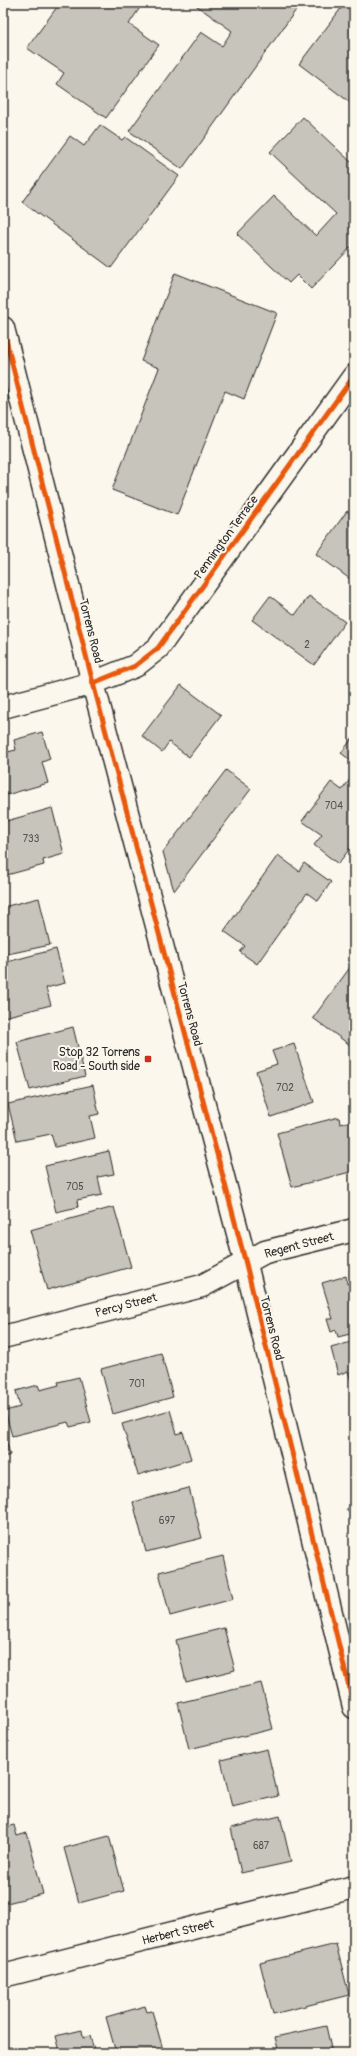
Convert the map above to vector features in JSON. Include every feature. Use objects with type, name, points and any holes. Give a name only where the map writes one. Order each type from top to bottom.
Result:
[{"type":"street","name":"Torrens Road","points":[[3,328],[93,683],[246,1264],[354,1707]]},
{"type":"street","name":"Pennington Terrace","points":[[3,707],[93,683],[135,666],[158,648],[354,376]]},
{"type":"street","name":"Regent Street","points":[[246,1264],[266,1252],[354,1230]]},
{"type":"street","name":"Percy Street","points":[[3,1337],[202,1286],[246,1264]]},
{"type":"street","name":"Herbert Street","points":[[3,1976],[354,1887]]},
{"type":"building","points":[[60,3],[143,3],[129,24],[159,45],[106,118],[57,84],[64,73],[27,48]]},
{"type":"building","points":[[193,3],[301,3],[182,169],[129,131],[201,32],[222,46],[232,31]]},
{"type":"building","points":[[345,3],[354,3],[354,104],[299,64]]},
{"type":"building","points":[[303,117],[351,162],[354,158],[354,244],[311,289],[297,275],[289,283],[237,234],[274,196],[316,236],[336,214],[270,152]]},
{"type":"building","points":[[100,125],[122,140],[125,137],[179,176],[111,268],[22,202],[70,136],[84,146]]},
{"type":"building","points":[[175,273],[277,313],[244,399],[225,391],[177,515],[112,490],[159,368],[141,361]]},
{"type":"building","points":[[347,511],[354,516],[354,582],[316,554]]},
{"type":"building","points":[[270,596],[295,615],[309,596],[345,622],[314,665],[252,620]]},
{"type":"building","points":[[181,685],[221,715],[189,757],[169,742],[162,752],[142,736]]},
{"type":"building","points":[[42,732],[50,759],[42,762],[48,783],[3,796],[3,753],[16,750],[14,740]]},
{"type":"building","points":[[354,736],[354,763],[341,753]]},
{"type":"building","points":[[226,770],[251,789],[174,891],[163,852]]},
{"type":"building","points":[[354,774],[354,843],[338,864],[314,845],[322,835],[302,821],[331,782],[342,790]]},
{"type":"building","points":[[52,808],[64,854],[43,860],[44,865],[3,876],[3,822]]},
{"type":"building","points":[[278,855],[299,871],[304,863],[331,882],[318,901],[307,893],[257,964],[240,952],[245,946],[224,931]]},
{"type":"building","points":[[39,898],[50,945],[3,955],[3,907]]},
{"type":"building","points":[[56,949],[65,983],[46,988],[51,1005],[4,1017],[3,963]]},
{"type":"building","points":[[354,962],[354,1048],[313,1018]]},
{"type":"building","points":[[73,1027],[85,1076],[30,1090],[17,1042]]},
{"type":"building","points":[[294,1044],[314,1102],[271,1117],[256,1071],[277,1064],[272,1051]]},
{"type":"building","points":[[93,1085],[99,1114],[90,1116],[95,1138],[55,1147],[51,1134],[17,1141],[8,1104]]},
{"type":"building","points":[[339,1117],[340,1124],[354,1120],[354,1171],[292,1187],[277,1133]]},
{"type":"building","points":[[109,1151],[114,1174],[98,1177],[102,1195],[77,1200],[78,1207],[56,1212],[45,1166]]},
{"type":"building","points":[[114,1207],[131,1267],[47,1290],[30,1230]]},
{"type":"building","points":[[346,1276],[347,1284],[354,1282],[354,1333],[338,1337],[336,1330],[331,1332],[327,1319],[333,1319],[322,1283]]},
{"type":"building","points":[[354,1341],[354,1390],[348,1371],[338,1375],[331,1348]]},
{"type":"building","points":[[161,1353],[173,1397],[113,1414],[101,1369]]},
{"type":"building","points":[[79,1377],[91,1422],[70,1427],[68,1422],[12,1436],[5,1411],[20,1407],[16,1391],[38,1385],[40,1390],[59,1385],[58,1382]]},
{"type":"building","points":[[170,1410],[177,1434],[183,1432],[191,1459],[138,1475],[122,1424]]},
{"type":"building","points":[[3,1427],[10,1455],[3,1457]]},
{"type":"building","points":[[189,1488],[202,1538],[146,1552],[133,1502]]},
{"type":"building","points":[[354,1501],[354,1517],[346,1510]]},
{"type":"building","points":[[223,1556],[233,1599],[170,1616],[159,1572]]},
{"type":"building","points":[[224,1628],[235,1670],[186,1682],[176,1640]]},
{"type":"building","points":[[261,1683],[273,1729],[189,1749],[178,1703]]},
{"type":"building","points":[[267,1749],[278,1796],[232,1807],[221,1760]]},
{"type":"building","points":[[280,1816],[291,1862],[241,1873],[231,1828]]},
{"type":"building","points":[[14,1825],[17,1836],[27,1833],[43,1894],[3,1904],[3,1828]]},
{"type":"building","points":[[109,1836],[124,1891],[79,1903],[64,1848]]},
{"type":"building","points":[[336,1944],[349,1995],[273,2014],[260,1963]]},
{"type":"building","points":[[145,2006],[147,2012],[152,2011],[164,2053],[116,2053],[106,2017]]},
{"type":"building","points":[[326,2026],[332,2053],[279,2053],[275,2037]]},
{"type":"building","points":[[82,2030],[83,2038],[90,2036],[95,2053],[53,2053],[60,2051],[56,2036]]},
{"type":"building","points":[[11,2047],[12,2053],[3,2053],[3,2049]]},
{"type":"cycle path","points":[[3,328],[93,683],[246,1264],[354,1707]]},
{"type":"cycle path","points":[[93,683],[135,666],[158,648],[354,376]]},
{"type":"place","name":"Stop 32 Torrens Road - South side","points":[[148,1059]]}]
